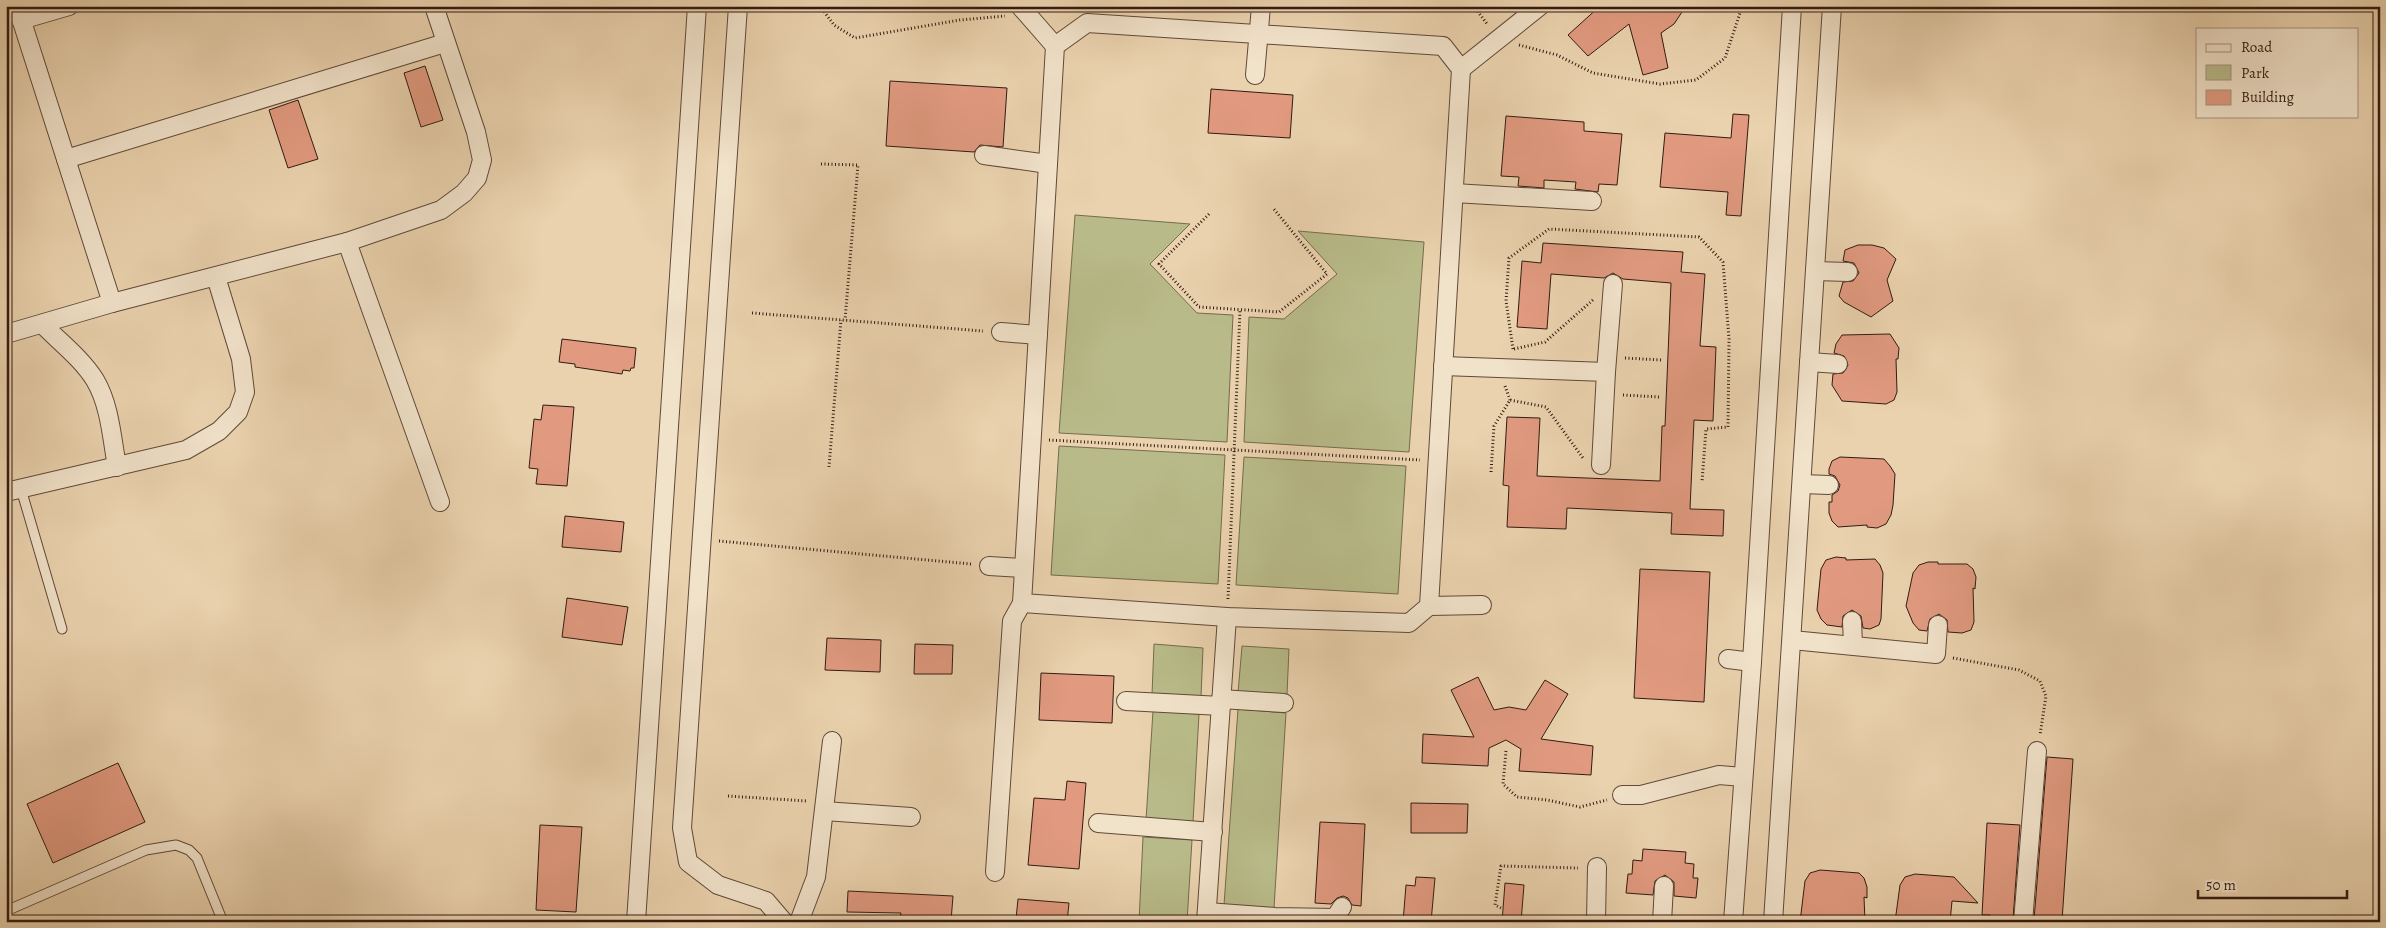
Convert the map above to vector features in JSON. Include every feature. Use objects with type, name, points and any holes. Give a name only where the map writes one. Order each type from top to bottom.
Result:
[{"type":"street","points":[[69,6],[19,13],[112,304]]},
{"type":"street","points":[[6,334],[348,242],[441,210],[464,193],[477,178],[482,160],[478,142],[434,6]]},
{"type":"street","points":[[636,922],[697,6]]},
{"type":"street","points":[[738,6],[682,828],[688,862],[718,885],[766,901],[784,922]]},
{"type":"street","points":[[1255,75],[1261,6]]},
{"type":"street","points":[[1461,69],[1540,6]]},
{"type":"street","points":[[1733,922],[1752,662],[1792,6]]},
{"type":"street","points":[[1773,922],[1832,6]]},
{"type":"street","points":[[995,872],[1012,621],[1022,603],[1056,46],[1024,10]]},
{"type":"street","points":[[1056,46],[1087,24],[1443,46],[1461,69],[1429,606]]},
{"type":"street","points":[[66,160],[445,43]]},
{"type":"street","points":[[984,155],[1048,164]]},
{"type":"street","points":[[1454,193],[1592,201]]},
{"type":"street","points":[[348,242],[440,502]]},
{"type":"street","points":[[1815,271],[1848,272]]},
{"type":"street","points":[[14,491],[186,450],[219,431],[238,412],[244,392],[241,359],[216,277]]},
{"type":"street","points":[[1601,464],[1606,364],[1613,284]]},
{"type":"street","points":[[42,324],[79,360],[95,380],[104,399],[117,467]]},
{"type":"street","points":[[1001,332],[1038,335]]},
{"type":"street","points":[[1809,362],[1838,364]]},
{"type":"street","points":[[1444,366],[1499,368],[1606,364]]},
{"type":"street","points":[[1802,484],[1830,485]]},
{"type":"street","points":[[989,566],[1024,568]]},
{"type":"street","points":[[1022,603],[1227,617],[1409,623],[1429,606],[1482,605]]},
{"type":"street","points":[[1227,617],[1207,917],[1335,918],[1342,907]]},
{"type":"street","points":[[1852,620],[1853,646]]},
{"type":"street","points":[[1792,640],[1936,654],[1938,625]]},
{"type":"street","points":[[1728,659],[1752,662]]},
{"type":"street","points":[[1126,701],[1284,703]]},
{"type":"street","points":[[799,922],[816,877],[832,741]]},
{"type":"street","points":[[2023,922],[2038,750]]},
{"type":"street","points":[[1622,795],[1641,795],[1719,775],[1743,777]]},
{"type":"street","points":[[824,807],[911,817]]},
{"type":"street","points":[[1098,824],[1213,832]]},
{"type":"street","points":[[1596,867],[1596,922]]},
{"type":"street","points":[[1662,922],[1664,886]]},
{"type":"lane","points":[[14,491],[62,629]]},
{"type":"lane","points":[[6,911],[146,850],[176,845],[189,850],[197,858],[223,922]]},
{"type":"path","points":[[820,6],[834,24],[855,38],[1024,10]]},
{"type":"path","points":[[1499,39],[1557,55],[1594,73],[1660,84],[1696,80],[1725,58],[1740,6]]},
{"type":"path","points":[[821,164],[858,165],[829,467]]},
{"type":"path","points":[[1209,214],[1159,264],[1199,307],[1279,312],[1327,274],[1272,208]]},
{"type":"path","points":[[1514,349],[1506,301],[1509,258],[1549,229],[1699,237],[1723,262],[1729,339],[1728,427],[1706,429],[1702,482]]},
{"type":"path","points":[[1499,368],[1514,349],[1545,342],[1580,310],[1613,284]]},
{"type":"path","points":[[1227,617],[1240,310]]},
{"type":"path","points":[[752,313],[1001,332]]},
{"type":"path","points":[[1606,364],[1662,360]]},
{"type":"path","points":[[1605,394],[1660,397]]},
{"type":"path","points":[[1491,472],[1494,426],[1510,400],[1546,407],[1586,463],[1601,464]]},
{"type":"path","points":[[1032,439],[1438,461]]},
{"type":"path","points":[[702,539],[989,566]]},
{"type":"path","points":[[1936,654],[2018,670],[2040,681],[2046,696],[2038,750]]},
{"type":"path","points":[[1506,751],[1503,784],[1517,796],[1580,807],[1622,795]]},
{"type":"path","points":[[728,796],[824,807]]},
{"type":"path","points":[[1500,908],[1495,905],[1501,866],[1596,867]]},
{"type":"green space","points":[[1075,215],[1190,224],[1150,264],[1197,313],[1233,315],[1227,442],[1059,433]]},
{"type":"green space","points":[[1298,231],[1424,242],[1409,452],[1244,442],[1249,317],[1284,319],[1337,274]]},
{"type":"green space","points":[[1059,446],[1225,455],[1218,584],[1051,575]]},
{"type":"green space","points":[[1244,457],[1406,466],[1398,594],[1236,585]]},
{"type":"green space","points":[[1154,644],[1203,648],[1201,697],[1152,695]]},
{"type":"green space","points":[[1242,646],[1289,649],[1287,694],[1238,693]]},
{"type":"green space","points":[[1238,709],[1286,713],[1274,908],[1224,905]]},
{"type":"green space","points":[[1153,711],[1199,714],[1193,822],[1146,820]]},
{"type":"green space","points":[[1143,837],[1192,840],[1187,922],[1139,922]]},
{"type":"building","points":[[1600,6],[1686,6],[1674,24],[1661,33],[1668,68],[1643,75],[1629,24],[1588,56],[1568,35]]},
{"type":"building","points":[[425,66],[443,120],[421,127],[404,73]]},
{"type":"building","points":[[890,81],[1007,88],[1003,147],[980,145],[974,152],[886,146]]},
{"type":"building","points":[[1211,89],[1293,95],[1290,138],[1208,133]]},
{"type":"building","points":[[298,100],[318,159],[288,168],[269,110]]},
{"type":"building","points":[[1733,114],[1749,115],[1741,216],[1726,215],[1728,192],[1660,187],[1665,133],[1731,138]]},
{"type":"building","points":[[1506,116],[1584,122],[1584,131],[1622,134],[1617,185],[1599,184],[1598,192],[1575,189],[1576,182],[1544,180],[1544,188],[1518,186],[1519,177],[1501,176]]},
{"type":"building","points":[[1543,243],[1683,252],[1681,272],[1705,274],[1700,346],[1716,347],[1713,421],[1694,420],[1690,509],[1724,510],[1723,536],[1671,534],[1672,513],[1567,508],[1566,529],[1507,527],[1509,486],[1503,485],[1507,417],[1540,418],[1537,476],[1660,481],[1662,426],[1665,426],[1671,283],[1623,279],[1613,273],[1604,278],[1551,274],[1547,329],[1517,327],[1522,261],[1541,263]]},
{"type":"building","points":[[1858,245],[1872,245],[1884,248],[1896,259],[1887,280],[1893,301],[1871,317],[1844,302],[1839,296],[1843,282],[1853,281],[1859,273],[1854,263],[1843,261],[1845,250]]},
{"type":"building","points":[[1890,334],[1899,348],[1898,359],[1896,359],[1897,392],[1894,400],[1886,404],[1842,401],[1832,385],[1833,374],[1843,373],[1848,365],[1844,356],[1834,353],[1836,344],[1842,335]]},
{"type":"building","points":[[562,339],[636,348],[634,368],[631,368],[630,371],[623,370],[622,374],[575,367],[575,364],[559,362]]},
{"type":"building","points":[[543,405],[574,407],[567,486],[536,484],[538,469],[529,468],[534,419],[541,420]]},
{"type":"building","points":[[1840,457],[1884,459],[1890,466],[1895,474],[1893,505],[1891,515],[1886,524],[1877,528],[1867,527],[1867,525],[1838,527],[1832,521],[1829,513],[1829,502],[1832,502],[1832,495],[1838,491],[1840,485],[1835,476],[1829,474],[1829,469],[1832,461]]},
{"type":"building","points":[[565,516],[624,522],[621,552],[562,547]]},
{"type":"building","points":[[1836,557],[1846,558],[1846,560],[1875,559],[1880,565],[1883,573],[1881,619],[1879,625],[1870,629],[1863,628],[1861,616],[1852,610],[1843,616],[1842,627],[1827,625],[1821,619],[1817,610],[1821,569],[1826,560]]},
{"type":"building","points":[[1928,562],[1967,564],[1973,569],[1976,577],[1975,589],[1973,588],[1974,622],[1971,630],[1962,633],[1948,632],[1947,620],[1939,614],[1930,619],[1927,631],[1919,630],[1913,623],[1906,606],[1913,573],[1919,565]]},
{"type":"building","points":[[1640,569],[1710,572],[1704,702],[1634,698]]},
{"type":"building","points":[[567,598],[628,607],[622,645],[562,637]]},
{"type":"building","points":[[827,638],[881,640],[880,672],[825,670]]},
{"type":"building","points":[[915,644],[953,645],[952,674],[914,674]]},
{"type":"building","points":[[1041,673],[1114,676],[1112,723],[1039,720]]},
{"type":"building","points":[[1478,677],[1494,710],[1509,707],[1526,710],[1545,680],[1568,694],[1541,739],[1593,746],[1591,775],[1519,771],[1521,749],[1506,740],[1489,748],[1488,766],[1422,763],[1423,734],[1474,737],[1451,690]]},
{"type":"building","points":[[2047,757],[2073,759],[2062,921],[2034,920]]},
{"type":"building","points":[[118,763],[145,822],[53,863],[27,804]]},
{"type":"building","points":[[1067,781],[1086,783],[1079,869],[1028,865],[1034,798],[1065,800]]},
{"type":"building","points":[[1411,803],[1468,804],[1467,833],[1411,833]]},
{"type":"building","points":[[1320,822],[1365,824],[1361,906],[1352,905],[1348,898],[1343,896],[1337,898],[1331,904],[1315,903]]},
{"type":"building","points":[[1987,823],[2020,825],[2013,919],[2005,918],[2004,922],[1989,922],[1990,915],[1982,915]]},
{"type":"building","points":[[540,825],[582,827],[576,912],[536,910]]},
{"type":"building","points":[[1643,849],[1686,852],[1685,863],[1694,864],[1693,878],[1698,878],[1696,898],[1674,896],[1674,882],[1665,875],[1655,881],[1653,895],[1626,893],[1628,874],[1632,874],[1633,860],[1642,861]]},
{"type":"building","points":[[1820,870],[1859,873],[1864,878],[1867,887],[1867,898],[1864,897],[1865,922],[1800,922],[1805,881],[1810,873]]},
{"type":"building","points":[[1915,874],[1954,877],[1978,903],[1952,901],[1950,922],[1895,922],[1900,885],[1905,877]]},
{"type":"building","points":[[1416,877],[1435,878],[1431,922],[1403,922],[1406,885],[1415,886]]},
{"type":"building","points":[[1505,883],[1524,885],[1521,922],[1502,922]]},
{"type":"building","points":[[848,891],[953,896],[951,921],[900,918],[901,913],[847,912]]},
{"type":"building","points":[[1018,899],[1069,903],[1067,922],[1016,919]]}]
